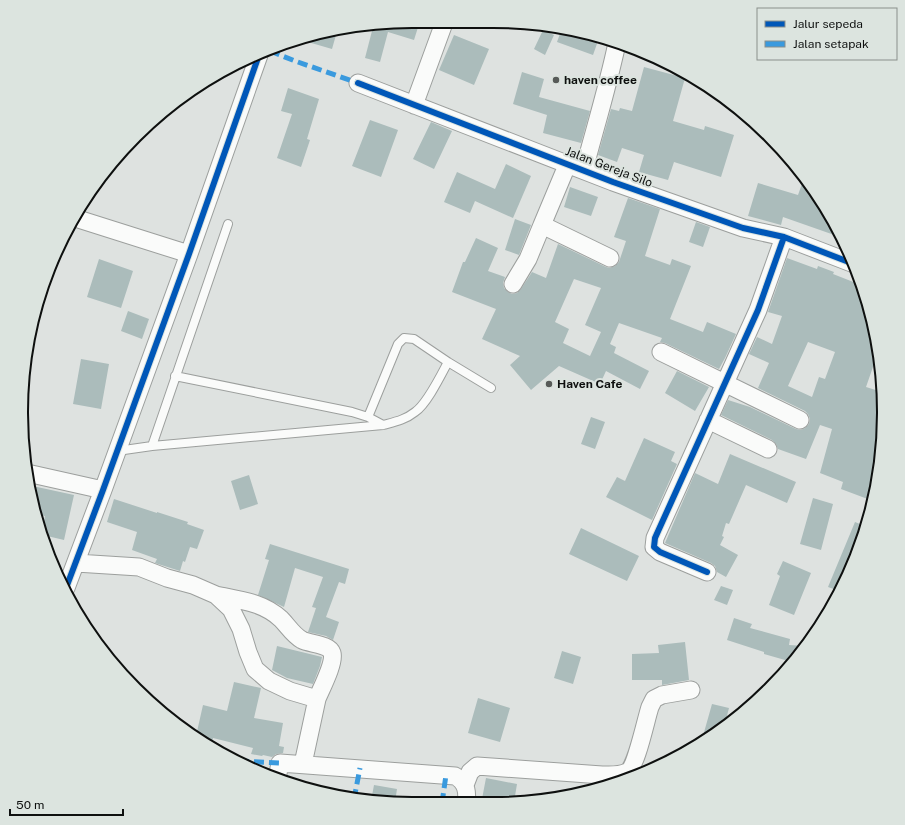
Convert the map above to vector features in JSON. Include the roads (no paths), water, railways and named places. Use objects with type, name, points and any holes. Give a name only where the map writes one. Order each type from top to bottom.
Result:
[{"type":"street","points":[[414,105],[442,28]]},
{"type":"street","points":[[584,170],[616,48]]},
{"type":"street","points":[[68,583],[189,254],[257,61]]},
{"type":"street","name":"Jalan Gereja Silo","points":[[358,83],[584,170],[743,228],[784,237],[846,261]]},
{"type":"street","points":[[513,284],[528,259],[568,163]]},
{"type":"street","points":[[80,220],[189,254]]},
{"type":"street","points":[[542,225],[610,258]]},
{"type":"street","points":[[707,572],[660,552],[654,547],[655,538],[758,310],[784,237]]},
{"type":"street","points":[[661,352],[800,420]]},
{"type":"street","points":[[708,420],[768,448]]},
{"type":"street","points":[[33,474],[106,483]]},
{"type":"street","points":[[76,563],[139,567],[167,578],[193,585],[216,595],[252,602],[262,606],[280,619],[301,639],[310,644],[327,647],[332,652],[333,661],[317,699],[303,764]]},
{"type":"street","points":[[216,595],[231,609],[241,630],[255,669],[269,681],[290,691],[317,699]]},
{"type":"street","points":[[467,797],[466,785],[470,772],[477,766],[602,775],[628,772],[634,764],[650,707],[654,699],[662,695],[691,690]]},
{"type":"street","points":[[279,773],[280,763],[303,764],[455,776],[462,780],[466,785]]},
{"type":"lane","points":[[152,446],[228,224]]},
{"type":"lane","points":[[368,417],[398,344],[404,338],[414,339],[491,388]]},
{"type":"lane","points":[[115,455],[152,446],[383,426],[403,420],[416,412],[431,393],[448,362]]},
{"type":"lane","points":[[175,376],[352,412],[368,417],[383,426]]},
{"type":"place","name":"haven coffee","points":[[556,80]]},
{"type":"place","name":"Haven Cafe","points":[[549,384]]}]
